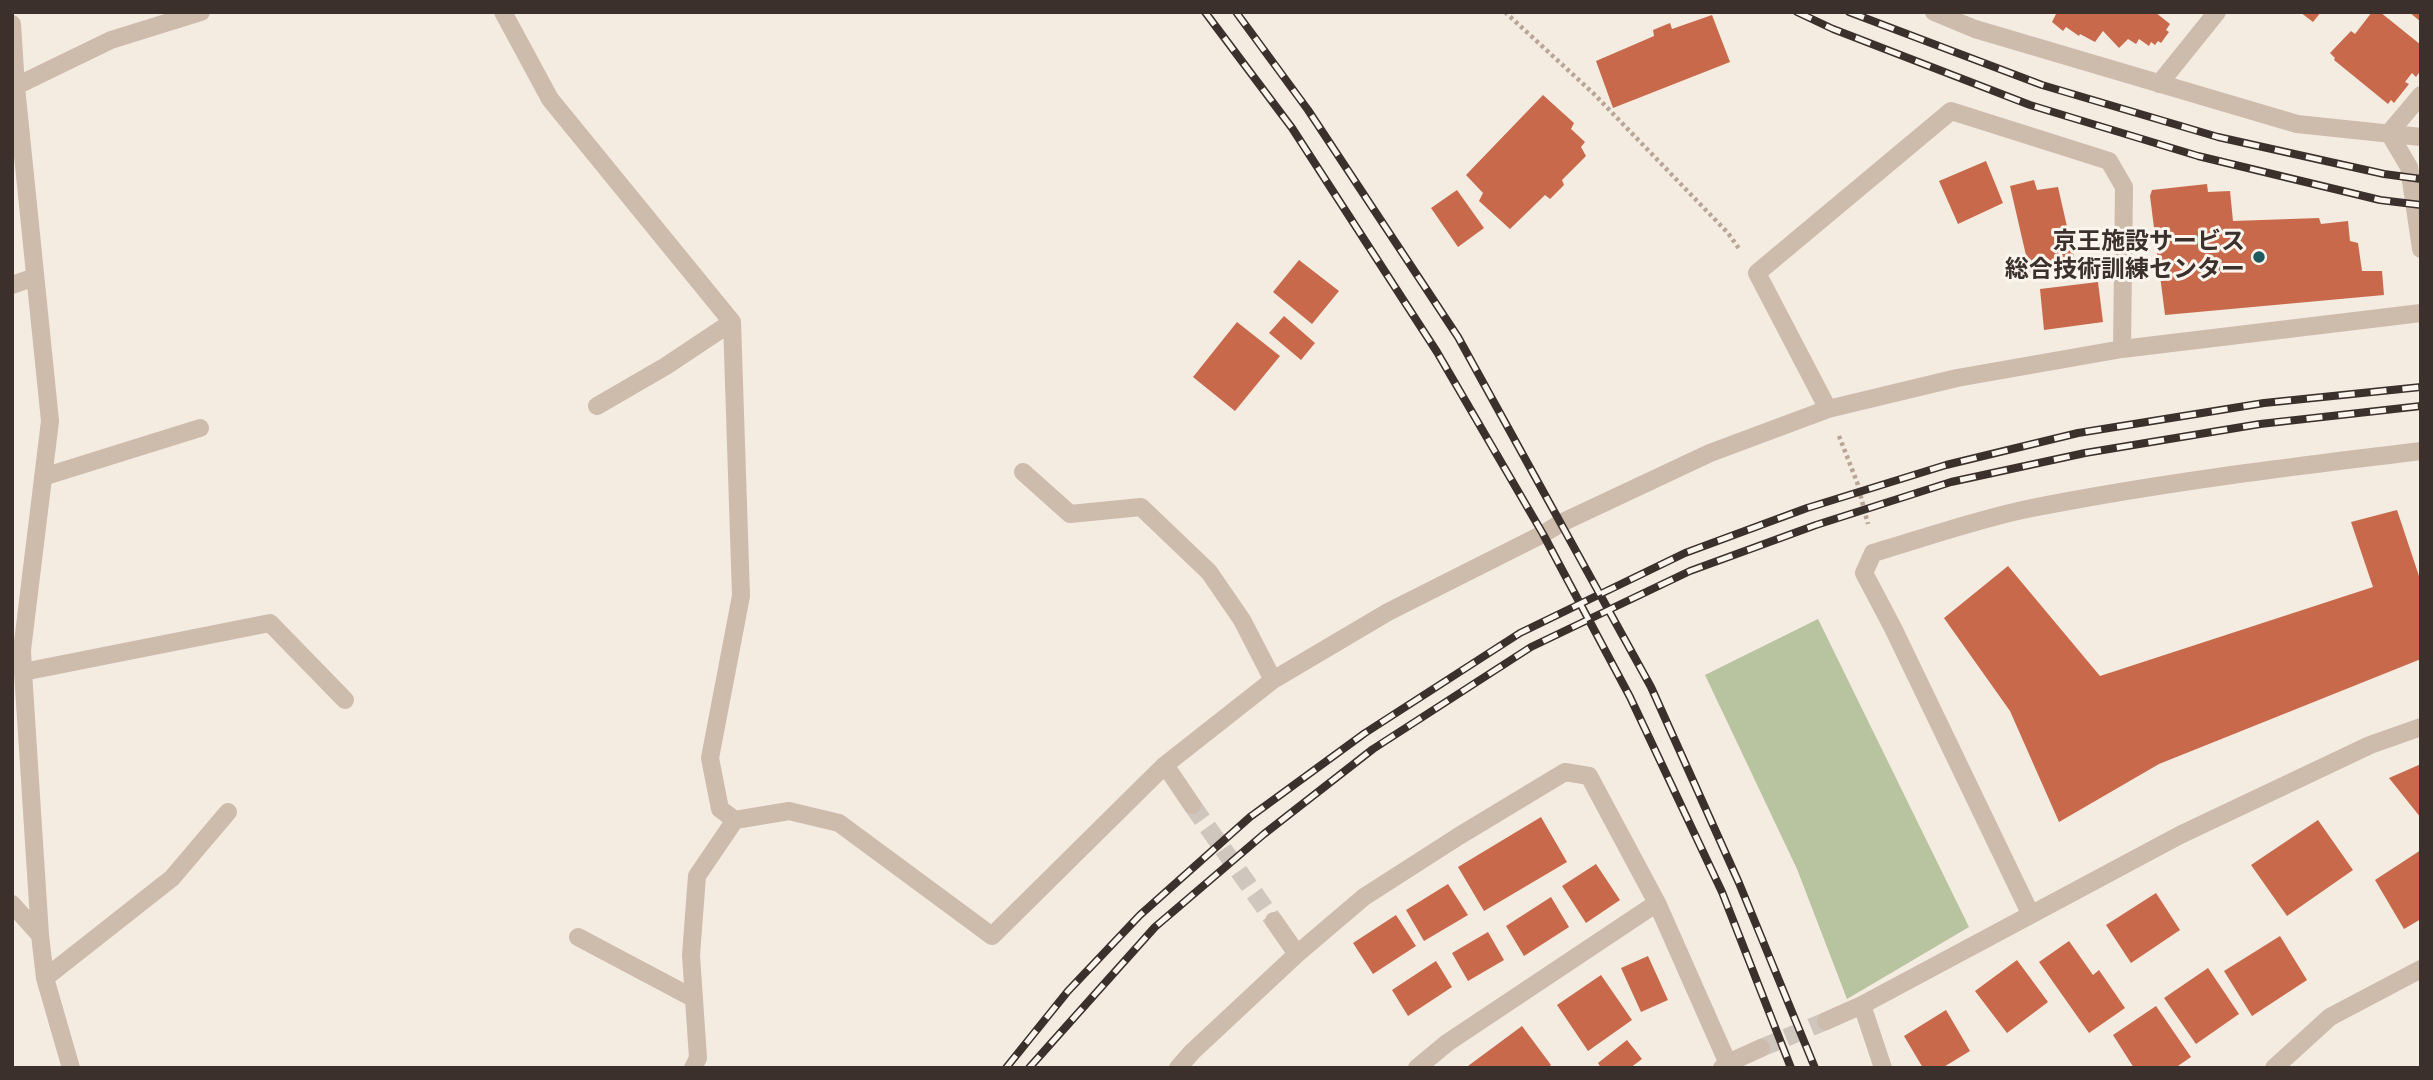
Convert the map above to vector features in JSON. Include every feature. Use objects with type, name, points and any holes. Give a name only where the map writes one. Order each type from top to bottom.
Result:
[{"type":"street","points":[[14,88],[111,40],[201,12]]},
{"type":"street","points":[[503,12],[550,99],[732,322],[741,596],[710,758],[720,809],[736,820],[789,811],[839,823],[992,936],[1165,765],[1273,680],[1388,612],[1561,523],[1710,453],[1828,409],[1957,378],[2122,349],[2421,313]]},
{"type":"street","points":[[1934,12],[1975,29],[2297,124],[2421,137]]},
{"type":"street","points":[[2159,84],[2217,12]]},
{"type":"street","points":[[12,24],[14,88],[50,421],[22,650],[23,672],[45,978],[71,1068]]},
{"type":"street","points":[[2389,133],[2421,95]]},
{"type":"street","points":[[1828,409],[1757,273],[1951,111],[2109,161],[2124,187],[2122,349]]},
{"type":"street","points":[[2389,133],[2409,167],[2421,248]]},
{"type":"street","points":[[12,285],[35,277]]},
{"type":"street","points":[[597,406],[667,366],[732,322]]},
{"type":"street","points":[[43,477],[200,428]]},
{"type":"street","points":[[2031,915],[1864,573],[1873,552],[2037,507],[2280,468],[2421,452]]},
{"type":"street","points":[[1024,472],[1070,514],[1141,508],[1209,572],[1242,620],[1273,680]]},
{"type":"street","points":[[23,672],[270,623],[345,701]]},
{"type":"street","points":[[1826,1021],[1862,1005],[2180,835],[2370,745],[2421,727]]},
{"type":"street","points":[[1165,765],[1192,805]]},
{"type":"street","points":[[1178,1068],[1297,954],[1364,897],[1459,835],[1565,772],[1589,776],[1657,903],[1726,1066],[1762,1048]]},
{"type":"street","points":[[45,978],[172,878],[228,812]]},
{"type":"street","points":[[693,1068],[698,1058],[691,955],[697,876],[736,820]]},
{"type":"street","points":[[1417,1068],[1447,1043],[1657,903]]},
{"type":"street","points":[[12,904],[40,935]]},
{"type":"street","points":[[1274,921],[1297,954]]},
{"type":"street","points":[[578,937],[693,998]]},
{"type":"street","points":[[2274,1068],[2330,1017],[2421,969]]},
{"type":"street","points":[[1862,1005],[1883,1068]]},
{"type":"path","points":[[1505,12],[1593,93],[1681,183],[1728,233],[1757,273]]},
{"type":"path","points":[[1828,409],[1857,482],[1871,532],[1873,552]]},
{"type":"green space","points":[[1818,619],[1969,927],[1847,999],[1797,869],[1705,675]]},
{"type":"building","points":[[2057,12],[2155,12],[2170,24],[2166,30],[2169,32],[2161,43],[2158,41],[2155,45],[2151,42],[2149,46],[2139,39],[2136,44],[2128,39],[2119,48],[2103,31],[2095,42],[2066,27],[2063,31],[2052,22]]},
{"type":"building","points":[[2300,12],[2321,12],[2313,22]]},
{"type":"building","points":[[2372,12],[2380,12],[2421,45],[2421,70],[2416,77],[2412,73],[2405,82],[2409,84],[2394,103],[2391,100],[2388,104],[2334,60],[2330,53],[2351,31],[2355,34]]},
{"type":"building","points":[[2409,12],[2421,12],[2421,22]]},
{"type":"building","points":[[1712,15],[1730,62],[1613,108],[1596,61],[1654,36],[1653,30],[1670,23],[1672,29]]},
{"type":"building","points":[[1543,95],[1574,123],[1571,129],[1585,142],[1581,147],[1586,156],[1562,180],[1564,185],[1550,199],[1545,195],[1510,229],[1479,201],[1483,193],[1466,175]]},
{"type":"building","points":[[1986,161],[2003,203],[1958,224],[1939,181]]},
{"type":"building","points":[[2034,180],[2037,190],[2058,187],[2076,266],[2031,277],[2010,186]]},
{"type":"building","name":"京王施設サービス 総合技術訓練センター","points":[[2207,184],[2208,192],[2230,191],[2233,221],[2319,218],[2321,224],[2348,221],[2350,241],[2358,243],[2362,271],[2382,271],[2384,295],[2165,315],[2150,196],[2152,190]]},
{"type":"building","points":[[1457,190],[1484,228],[1458,247],[1431,208]]},
{"type":"building","points":[[1299,260],[1339,291],[1312,324],[1273,292]]},
{"type":"building","points":[[2098,282],[2103,322],[2044,330],[2040,289]]},
{"type":"building","points":[[1284,316],[1315,343],[1301,360],[1269,333]]},
{"type":"building","points":[[1237,322],[1280,356],[1235,411],[1193,377]]},
{"type":"building","points":[[2397,510],[2421,582],[2421,659],[2159,764],[2059,822],[2010,711],[1944,618],[2008,566],[2100,676],[2373,587],[2351,522]]},
{"type":"building","points":[[2421,764],[2421,818],[2389,778]]},
{"type":"building","points":[[1541,817],[1567,862],[1484,911],[1458,867]]},
{"type":"building","points":[[2318,820],[2353,870],[2287,916],[2251,865]]},
{"type":"building","points":[[2421,850],[2421,919],[2404,929],[2375,880]]},
{"type":"building","points":[[1596,864],[1620,900],[1586,923],[1562,886]]},
{"type":"building","points":[[1448,884],[1468,915],[1424,941],[1406,910]]},
{"type":"building","points":[[2156,893],[2180,930],[2131,963],[2106,925]]},
{"type":"building","points":[[1551,897],[1569,927],[1524,956],[1506,926]]},
{"type":"building","points":[[1396,915],[1416,946],[1373,974],[1353,943]]},
{"type":"building","points":[[1488,932],[1504,960],[1468,981],[1452,953]]},
{"type":"building","points":[[2280,936],[2307,980],[2252,1016],[2224,971]]},
{"type":"building","points":[[2069,941],[2093,975],[2099,970],[2125,1008],[2089,1033],[2039,962]]},
{"type":"building","points":[[1648,956],[1668,1000],[1641,1012],[1621,968]]},
{"type":"building","points":[[2017,960],[2048,1002],[2007,1033],[1975,991]]},
{"type":"building","points":[[1436,961],[1452,987],[1408,1016],[1392,990]]},
{"type":"building","points":[[2208,968],[2239,1014],[2196,1044],[2164,998]]},
{"type":"building","points":[[1601,975],[1632,1020],[1588,1051],[1557,1005]]},
{"type":"building","points":[[2156,1006],[2191,1057],[2175,1068],[2134,1068],[2113,1035]]},
{"type":"building","points":[[1946,1010],[1970,1051],[1942,1068],[1923,1068],[1904,1036]]},
{"type":"building","points":[[1522,1026],[1551,1065],[1547,1068],[1469,1068],[1468,1066]]},
{"type":"building","points":[[1627,1040],[1642,1059],[1630,1068],[1601,1068],[1598,1063]]},
{"type":"tunnel","points":[[1192,805],[1274,921]]},
{"type":"tunnel","points":[[1761,1048],[1826,1021]]},
{"type":"railway","points":[[1205,12],[1292,128],[1437,352],[1543,534],[1630,697],[1722,892],[1791,1068]]},
{"type":"railway","points":[[1236,12],[1308,110],[1458,337],[1651,687],[1739,883],[1815,1068]]},
{"type":"railway","points":[[1797,12],[1833,29],[2030,105],[2198,156],[2380,200],[2421,205]]},
{"type":"railway","points":[[1849,12],[2042,85],[2218,137],[2384,174],[2421,179]]},
{"type":"railway","points":[[1006,1068],[1068,991],[1140,915],[1250,817],[1365,733],[1520,633],[1685,553],[1807,508],[1946,465],[2078,433],[2264,403],[2421,387]]},
{"type":"railway","points":[[1029,1068],[1155,927],[1264,834],[1373,749],[1531,647],[1690,571],[1816,525],[1951,482],[2085,453],[2260,424],[2421,406]]},
{"type":"place","name":"京王施設サービス 総合技術訓練センター","points":[[2259,257]]}]
